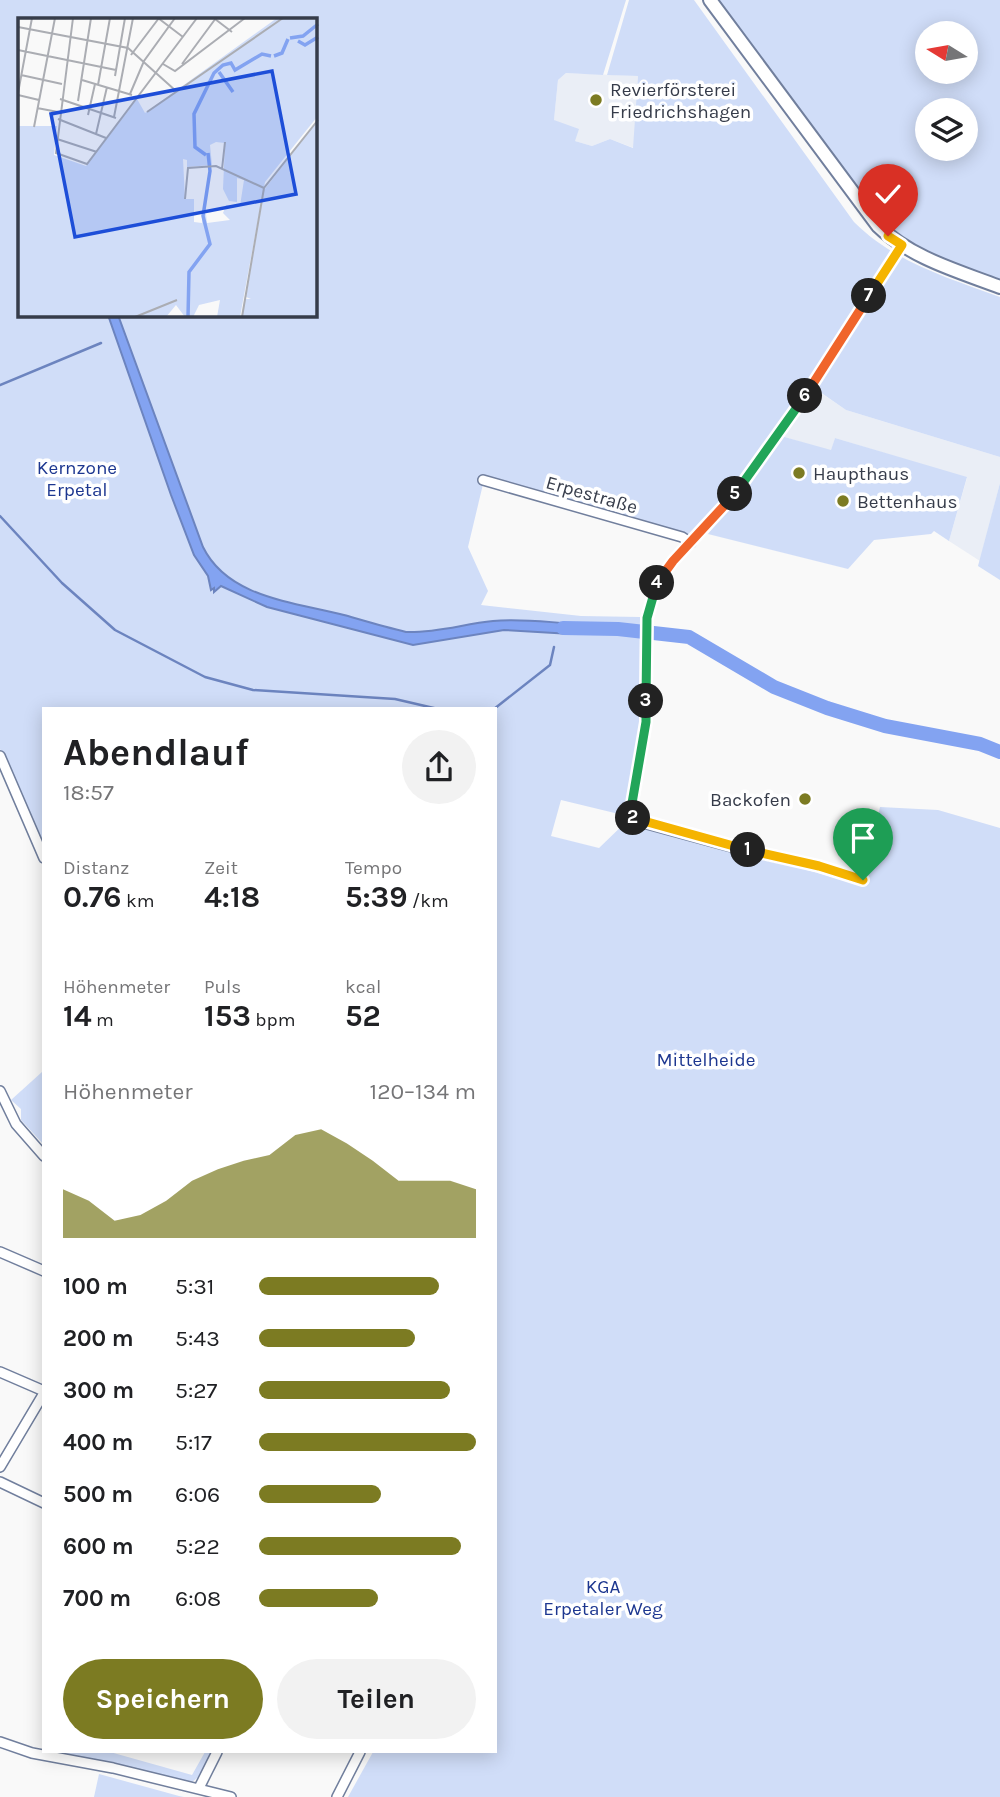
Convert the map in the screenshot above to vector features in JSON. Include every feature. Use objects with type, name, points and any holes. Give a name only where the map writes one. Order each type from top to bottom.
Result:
[{"type":"main road","points":[[710,0],[871,219],[902,245],[932,261],[1000,287]]},
{"type":"street","points":[[863,880],[819,866],[732,847],[636,821],[631,816],[646,722],[647,622],[651,600],[660,577],[734,496],[786,423],[902,245]]},
{"type":"street","name":"Erpestraße","points":[[483,480],[682,537],[691,542]]},
{"type":"street","points":[[0,756],[42,853]]},
{"type":"street","points":[[0,787],[12,782]]},
{"type":"street","points":[[0,1091],[5,1114],[42,1154]]},
{"type":"street","points":[[0,1252],[42,1270]]},
{"type":"street","points":[[0,1371],[42,1391]]},
{"type":"street","points":[[0,1467],[42,1395]]},
{"type":"street","points":[[0,1482],[42,1502]]},
{"type":"street","points":[[0,1742],[32,1753],[50,1754],[232,1797]]},
{"type":"street","points":[[199,1788],[216,1753]]},
{"type":"street","points":[[337,1797],[359,1753]]},
{"type":"shaded area","name":"Revierförsterei Friedrichshagen","points":[[566,73],[638,76],[634,148],[610,139],[592,146],[575,141],[554,120],[558,80]]},
{"type":"shaded area","points":[[815,389],[846,410],[1000,457],[1000,483],[980,561],[949,541],[967,478],[835,438],[831,451],[781,436]]},
{"type":"green space","points":[[0,0],[626,0],[603,75],[566,73],[558,80],[554,120],[579,129],[575,141],[592,146],[610,139],[633,148],[638,76],[607,75],[629,0],[694,0],[854,222],[886,248],[904,258],[1000,297],[1000,457],[846,410],[807,383],[726,496],[687,539],[484,480],[468,547],[488,591],[481,605],[581,616],[640,617],[639,735],[623,815],[561,800],[551,836],[599,848],[628,820],[861,885],[880,807],[938,810],[1000,828],[1000,1797],[348,1797],[372,1753],[497,1753],[497,707],[42,707],[42,843],[0,749]]},
{"type":"green space","points":[[715,0],[1000,0],[1000,283],[913,248],[877,217]]},
{"type":"green space","points":[[781,436],[831,450],[835,438],[967,477],[949,541],[934,531],[931,534],[874,540],[848,569],[708,534]]},
{"type":"green space","points":[[1000,483],[1000,580],[978,566]]},
{"type":"green space","points":[[42,1072],[42,1143],[21,1120],[21,1109],[11,1100]]},
{"type":"green space","points":[[63,1753],[114,1753],[192,1775],[204,1753],[213,1753],[200,1776],[192,1782]]},
{"type":"green space","points":[[99,1774],[179,1796],[184,1797],[94,1797]]},
{"type":"water","points":[[109,317],[119,317],[203,547],[214,564],[245,588],[284,601],[406,632],[504,620],[581,624],[580,631],[571,634],[504,630],[413,645],[267,607],[221,586],[214,592],[214,588],[211,590],[208,576],[194,555]]},
{"type":"waterway","points":[[0,385],[101,343]]},
{"type":"waterway","points":[[0,516],[62,583],[115,630],[205,677],[253,690],[395,699],[429,707]]},
{"type":"waterway","points":[[563,628],[618,629],[689,637],[774,687],[827,708],[885,726],[980,744],[1000,752]]},
{"type":"waterway","points":[[497,707],[550,665],[554,647]]},
{"type":"place","name":"Revierförsterei Friedrichshagen","points":[[596,100]]},
{"type":"place","name":"Haupthaus","points":[[799,473]]},
{"type":"place","name":"Bettenhaus","points":[[843,501]]},
{"type":"place","name":"Backofen","points":[[805,799]]},
{"type":"route","points":[[863,880],[839,871],[732,847],[636,821],[631,816],[631,809],[646,722],[647,618],[660,577],[734,496],[811,386],[902,245],[888,236]]},
{"type":"park label","name":"Kernzone Erpetal","points":[[77,478]]},
{"type":"park label","name":"Mittelheide","points":[[706,1059]]},
{"type":"park label","name":"KGA Erpetaler Weg","points":[[603,1597]]}]
